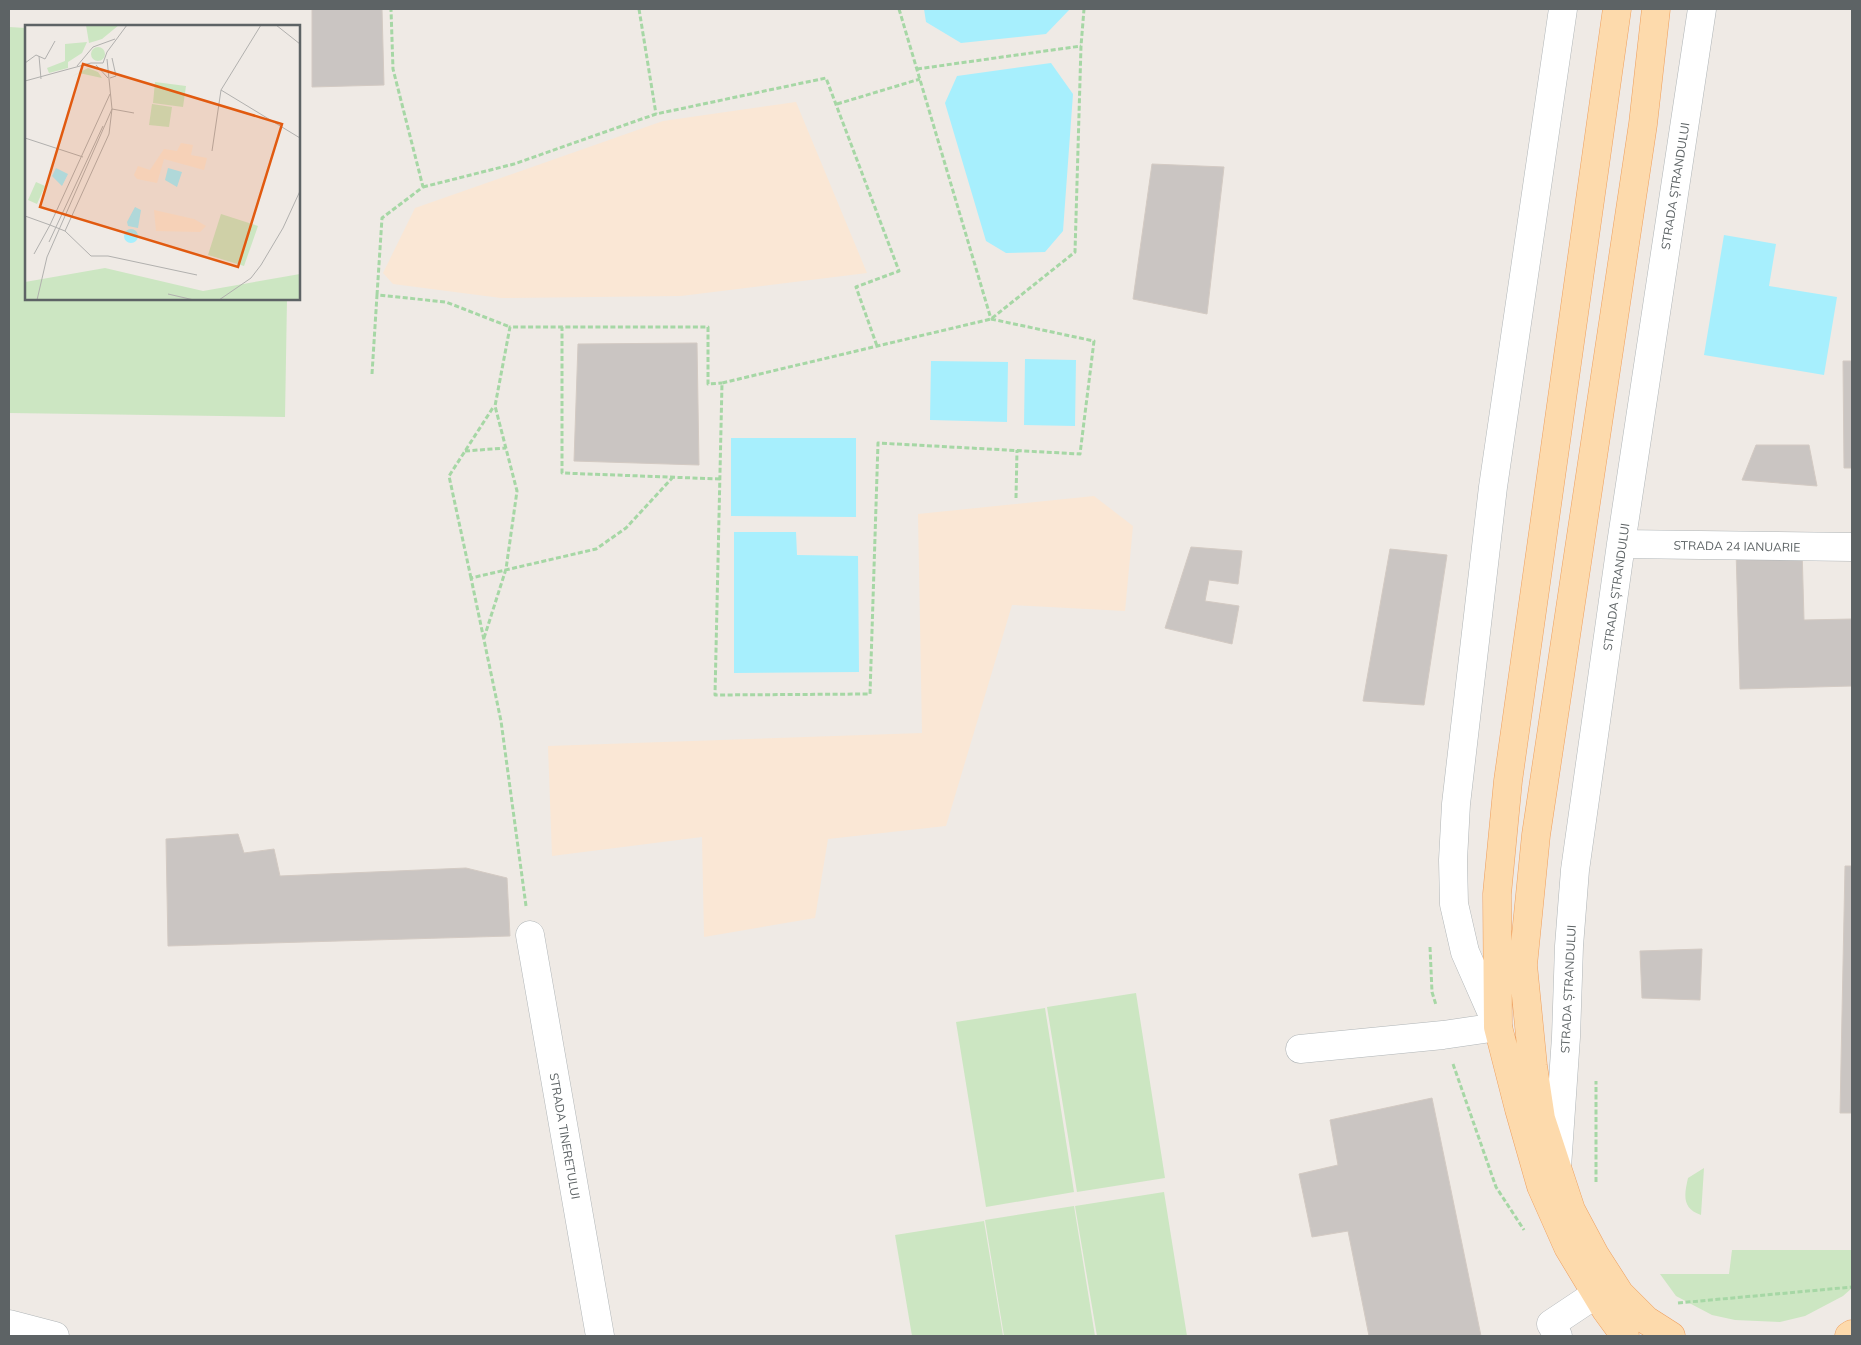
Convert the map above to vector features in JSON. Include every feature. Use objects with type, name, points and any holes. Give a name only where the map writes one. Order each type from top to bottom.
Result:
[{"type":"main road","points":[[1617,9],[1508,781],[1497,894],[1498,1027],[1518,1108],[1541,1186],[1568,1247],[1624,1336]]},
{"type":"main road","name":"STRADA ȘTRANDULUI","points":[[1656,9],[1643,124],[1536,835],[1523,965],[1532,1066],[1541,1119],[1571,1210],[1610,1281],[1620,1294],[1646,1320],[1671,1336]]},
{"type":"street","points":[[1300,1049],[1443,1035],[1498,1027],[1465,952],[1454,904],[1453,860],[1456,804],[1493,487],[1563,9]]},
{"type":"street","name":"STRADA ȘTRANDULUI","points":[[1556,1168],[1566,1037],[1569,946],[1575,870],[1702,9]]},
{"type":"street","name":"STRADA 24 IANUARIE","points":[[1622,544],[1852,547]]},
{"type":"street","name":"STRADA TINERETULUI","points":[[530,935],[600,1336]]},
{"type":"street","points":[[1558,1336],[1551,1324],[1596,1294]]},
{"type":"street","points":[[9,1324],[55,1336]]},
{"type":"path","points":[[391,9],[393,69],[424,188]]},
{"type":"path","points":[[639,9],[656,114]]},
{"type":"path","points":[[899,9],[991,319]]},
{"type":"path","points":[[377,294],[446,302],[510,327],[708,327],[708,384],[722,383],[991,319],[1075,252],[1081,46],[1084,9]]},
{"type":"path","points":[[917,69],[1081,46]]},
{"type":"path","points":[[372,374],[382,218],[424,188],[514,164],[656,114],[826,78],[899,271],[856,287],[877,346]]},
{"type":"path","points":[[837,104],[920,79]]},
{"type":"path","points":[[722,383],[714,695],[870,694],[878,443],[1080,454],[1094,341],[991,319]]},
{"type":"path","points":[[562,326],[562,473],[720,479]]},
{"type":"path","points":[[510,327],[495,406],[450,476],[501,721],[530,935]]},
{"type":"path","points":[[483,639],[506,569],[517,490],[495,406]]},
{"type":"path","points":[[465,451],[506,448]]},
{"type":"path","points":[[1016,498],[1017,450]]},
{"type":"path","points":[[471,578],[596,549],[626,528],[673,477]]},
{"type":"path","points":[[1430,944],[1432,992],[1443,1035],[1496,1187],[1528,1235]]},
{"type":"path","points":[[1596,1078],[1596,1185]]},
{"type":"path","points":[[1669,1304],[1852,1287]]},
{"type":"green space","points":[[9,27],[25,28],[25,300],[287,300],[285,417],[9,413]]},
{"type":"green space","points":[[1136,993],[1165,1178],[1077,1192],[1047,1007]]},
{"type":"green space","points":[[1045,1008],[1074,1192],[986,1207],[956,1022]]},
{"type":"green space","points":[[1704,1168],[1701,1215],[1690,1209],[1685,1196],[1688,1178]]},
{"type":"green space","points":[[1164,1192],[1187,1336],[1097,1336],[1075,1206]]},
{"type":"green space","points":[[1074,1206],[1095,1336],[1004,1336],[985,1220]]},
{"type":"green space","points":[[984,1221],[1003,1336],[912,1336],[895,1235]]},
{"type":"green space","points":[[1732,1250],[1852,1250],[1852,1288],[1843,1296],[1805,1316],[1780,1322],[1735,1320],[1712,1315],[1676,1296],[1660,1274],[1729,1274]]},
{"type":"sand","points":[[796,102],[867,273],[681,296],[501,298],[393,284],[383,273],[415,208],[663,121]]},
{"type":"sand","points":[[1094,496],[1133,526],[1125,611],[1012,605],[946,826],[828,839],[815,918],[704,937],[702,837],[552,856],[548,746],[922,733],[918,514]]},
{"type":"water","points":[[924,9],[1070,9],[1046,34],[961,43],[926,22]]},
{"type":"water","points":[[1051,63],[1073,94],[1063,231],[1045,252],[1006,253],[986,241],[945,103],[957,76]]},
{"type":"water","points":[[1724,235],[1776,244],[1769,286],[1837,297],[1824,375],[1704,355]]},
{"type":"water","points":[[1025,359],[1076,360],[1075,426],[1024,425]]},
{"type":"water","points":[[931,361],[1008,362],[1007,422],[930,420]]},
{"type":"water","points":[[731,438],[856,438],[856,517],[731,516]]},
{"type":"water","points":[[734,532],[796,532],[797,555],[858,556],[859,672],[734,673]]},
{"type":"building","points":[[312,9],[382,9],[384,85],[312,87]]},
{"type":"building","points":[[1152,164],[1224,167],[1207,314],[1133,299]]},
{"type":"building","points":[[697,343],[699,465],[574,461],[578,344]]},
{"type":"building","points":[[1843,361],[1852,361],[1852,468],[1844,468]]},
{"type":"building","points":[[1756,445],[1809,445],[1817,486],[1742,480]]},
{"type":"building","points":[[1191,547],[1242,551],[1238,584],[1209,580],[1205,601],[1239,606],[1232,644],[1165,628]]},
{"type":"building","points":[[1802,548],[1804,620],[1852,619],[1852,686],[1740,689],[1736,550]]},
{"type":"building","points":[[1390,549],[1447,555],[1424,705],[1363,701]]},
{"type":"building","points":[[238,834],[244,853],[274,849],[280,876],[466,868],[507,878],[510,936],[168,946],[166,839]]},
{"type":"building","points":[[1845,866],[1852,866],[1852,1113],[1840,1113]]},
{"type":"building","points":[[1702,949],[1700,1000],[1642,998],[1640,951]]},
{"type":"building","points":[[1432,1098],[1481,1336],[1369,1336],[1348,1231],[1312,1237],[1299,1174],[1338,1165],[1330,1120]]}]
